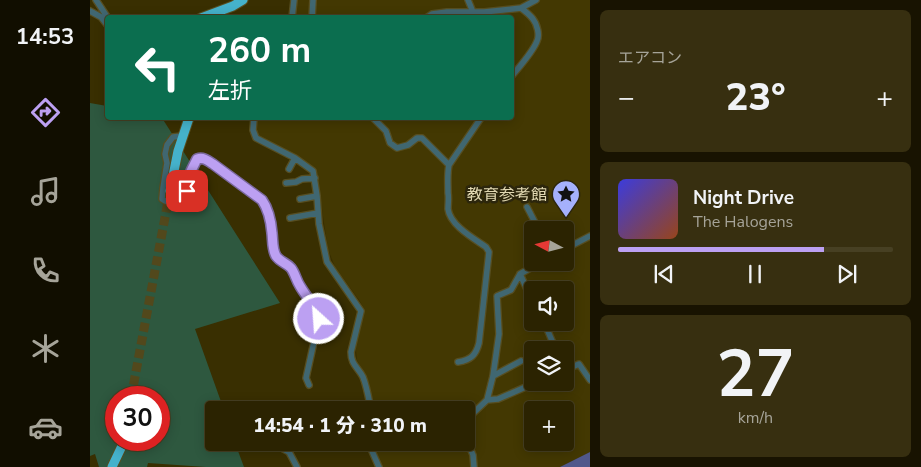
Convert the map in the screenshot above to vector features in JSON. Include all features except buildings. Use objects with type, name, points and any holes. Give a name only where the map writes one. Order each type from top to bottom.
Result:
[{"type":"highway","points":[[209,15],[233,6],[242,0]]},
{"type":"highway","points":[[170,191],[178,151],[188,120]]},
{"type":"highway","points":[[112,467],[120,451]]},
{"type":"street","points":[[104,0],[98,3],[106,15]]},
{"type":"street","points":[[292,15],[294,0]]},
{"type":"street","points":[[312,15],[313,0]]},
{"type":"street","points":[[468,0],[473,12]]},
{"type":"street","points":[[430,15],[447,12],[484,12],[521,8],[536,0]]},
{"type":"street","points":[[514,73],[532,50],[538,37],[533,18],[521,8]]},
{"type":"street","points":[[90,11],[102,17],[105,22]]},
{"type":"street","points":[[254,120],[253,130],[256,138],[295,158],[314,171],[318,214],[327,262],[361,311],[351,358],[363,377],[369,401]]},
{"type":"street","points":[[375,120],[386,131],[390,143],[397,148],[408,145],[417,138],[422,138],[449,165]]},
{"type":"street","points":[[458,362],[471,358],[477,352],[489,252],[486,247],[455,224],[450,217],[448,210],[447,173],[449,165],[480,120]]},
{"type":"street","points":[[182,136],[173,137],[167,145],[165,154],[168,163],[162,188],[162,199],[171,202],[178,201],[184,197],[194,164],[200,158],[213,164],[262,200],[268,208],[273,247],[276,255],[279,260],[292,269],[298,284],[312,302],[319,319],[306,378],[308,385]]},
{"type":"street","points":[[289,169],[295,158]]},
{"type":"street","points":[[286,182],[315,178]]},
{"type":"street","points":[[300,199],[317,196]]},
{"type":"street","points":[[527,207],[534,221]]},
{"type":"street","points":[[290,218],[318,214]]},
{"type":"street","points":[[574,244],[590,236]]},
{"type":"street","points":[[475,411],[487,400],[493,376],[499,334],[497,296],[511,290],[520,274],[525,271]]},
{"type":"street","points":[[520,274],[524,283]]},
{"type":"street","points":[[493,376],[521,361]]},
{"type":"street","points":[[574,366],[579,364],[590,380]]},
{"type":"street","points":[[487,400],[498,399],[524,388]]},
{"type":"street","points":[[288,451],[298,467]]},
{"type":"street","points":[[372,451],[379,467]]},
{"type":"street","points":[[471,451],[474,467]]},
{"type":"shaded area","points":[[296,0],[590,0],[590,452],[560,467],[381,467],[374,451],[475,451],[475,401],[371,401],[357,360],[355,341],[365,310],[335,267],[328,249],[316,170],[288,151],[258,135],[255,128],[256,120],[514,120],[514,15],[294,15]]},
{"type":"green space","points":[[90,103],[105,106],[105,120],[163,120],[280,303],[195,329],[221,401],[205,401],[205,451],[238,451],[244,467],[206,467],[148,463],[147,467],[99,467],[95,454],[90,456]]},
{"type":"water","points":[[590,452],[590,467],[560,467]]},
{"type":"tunnel","points":[[133,386],[170,191]]},
{"type":"place","name":"教育参考館","points":[[566,218]]},
{"type":"route","points":[[187,191],[191,171],[197,159],[200,158],[213,164],[262,200],[268,208],[273,247],[276,255],[279,260],[292,269],[298,284],[312,302],[319,319]]}]
